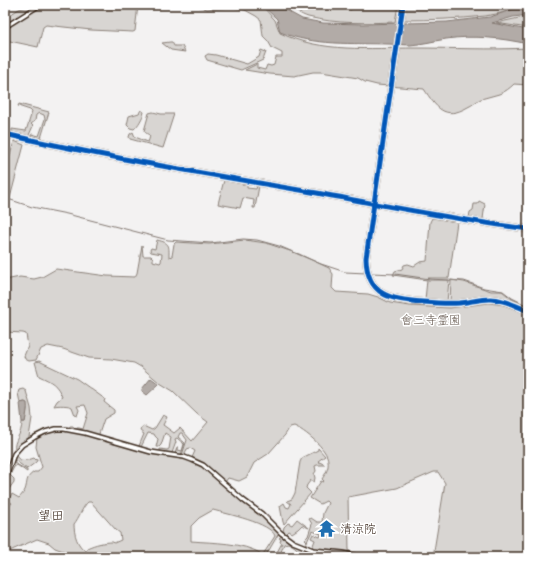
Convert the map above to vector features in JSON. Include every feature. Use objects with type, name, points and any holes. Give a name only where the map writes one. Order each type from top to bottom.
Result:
[{"type":"street","points":[[5,27],[40,5]]},
{"type":"street","points":[[403,7],[366,258],[366,266],[370,280],[382,294],[401,300],[441,303],[497,300],[512,304],[528,311]]},
{"type":"street","points":[[5,134],[124,158],[374,203],[458,220],[528,229]]},
{"type":"street","points":[[5,480],[11,459],[17,449],[22,445],[45,432],[56,429],[74,431],[151,452],[184,457],[192,460],[203,465],[293,542],[312,550],[343,553],[362,557]]},
{"type":"green space","points":[[30,5],[138,5],[135,31],[91,30],[46,25],[43,27],[38,47],[5,40],[5,18],[19,9]]},
{"type":"green space","points":[[194,5],[261,5],[275,20],[280,33],[312,44],[329,47],[363,49],[528,48],[528,85],[514,84],[501,93],[481,99],[460,111],[453,113],[442,110],[437,106],[424,89],[377,85],[365,82],[358,78],[321,72],[294,76],[245,70],[257,64],[257,68],[265,70],[267,65],[274,65],[276,57],[282,57],[282,53],[272,48],[263,36],[261,20],[245,10],[233,7],[207,9]]},
{"type":"green space","points":[[286,5],[337,5],[351,10],[354,5],[398,5],[395,22],[362,23],[329,21],[308,17]]},
{"type":"green space","points":[[406,5],[528,5],[528,8],[475,17],[403,20]]},
{"type":"green space","points":[[528,16],[528,28],[496,23]]},
{"type":"green space","points":[[172,42],[174,46],[182,46],[185,52],[171,50],[162,43]]},
{"type":"green space","points":[[261,50],[266,52],[263,60],[241,70],[207,60],[205,56],[208,54],[216,55],[247,64],[259,57]]},
{"type":"green space","points":[[19,104],[49,112],[41,138],[31,136],[32,134],[39,136],[45,119],[44,115],[39,113],[36,115],[35,121],[31,124],[33,126],[28,136],[12,133],[12,129],[26,131],[32,112],[18,106]]},
{"type":"green space","points":[[141,110],[144,112],[143,116],[137,126],[134,129],[130,128],[127,125],[129,116],[139,113]]},
{"type":"green space","points":[[153,112],[161,114],[174,114],[163,148],[130,139],[129,137],[133,132],[135,137],[148,142],[150,136],[144,131],[149,113]]},
{"type":"green space","points":[[14,141],[24,145],[9,198],[5,197],[5,174]]},
{"type":"green space","points":[[224,180],[247,185],[247,188],[256,189],[257,186],[259,186],[255,208],[253,208],[254,200],[243,198],[240,208],[218,204]]},
{"type":"green space","points":[[479,201],[485,204],[483,219],[481,220],[458,217],[469,218],[474,204],[478,204]]},
{"type":"green space","points":[[432,218],[457,222],[449,278],[428,278],[428,280],[449,280],[447,302],[425,300],[427,280],[393,275],[395,271],[402,269],[404,265],[408,264],[414,266],[420,262],[427,261],[430,222]]},
{"type":"green space","name":"會三寺霊園","points":[[157,240],[168,245],[169,257],[172,256],[174,244],[176,242],[209,244],[245,240],[266,243],[299,254],[329,268],[333,274],[332,288],[336,292],[368,294],[390,303],[410,306],[450,308],[489,303],[504,305],[528,314],[528,557],[433,557],[445,483],[438,472],[434,472],[397,488],[348,497],[348,552],[312,548],[315,540],[311,538],[313,534],[320,537],[321,534],[312,531],[305,546],[304,546],[307,541],[305,539],[308,536],[312,524],[309,519],[311,518],[317,522],[322,522],[323,513],[328,503],[326,501],[320,504],[310,498],[321,481],[324,481],[322,479],[327,470],[328,461],[327,456],[320,446],[304,431],[294,426],[290,427],[268,454],[254,463],[247,477],[239,481],[228,478],[223,485],[240,500],[261,515],[279,533],[265,557],[77,557],[55,548],[49,543],[37,539],[5,553],[5,511],[12,503],[8,500],[12,494],[19,498],[25,490],[29,476],[34,472],[38,472],[42,467],[36,447],[37,438],[41,434],[51,431],[79,431],[69,428],[70,426],[73,426],[74,428],[83,429],[88,413],[85,405],[77,406],[79,410],[77,416],[75,415],[71,406],[54,406],[62,397],[54,384],[39,376],[35,362],[39,361],[77,379],[105,399],[104,402],[114,410],[114,413],[104,419],[99,434],[102,439],[151,453],[184,457],[191,460],[195,451],[190,448],[187,449],[185,453],[186,456],[182,455],[187,440],[182,433],[180,433],[178,437],[185,443],[181,455],[175,454],[177,447],[178,450],[182,451],[184,444],[177,438],[175,439],[176,442],[172,453],[160,452],[160,449],[169,449],[171,437],[165,433],[159,447],[156,447],[158,439],[154,434],[148,433],[141,447],[139,446],[144,434],[140,430],[143,426],[152,430],[155,428],[163,415],[167,417],[163,425],[174,433],[180,428],[192,441],[208,422],[197,414],[173,391],[160,383],[141,367],[134,363],[111,359],[89,358],[63,349],[48,346],[41,349],[36,360],[29,361],[25,359],[24,356],[28,346],[26,334],[5,332],[5,280],[20,277],[34,279],[42,277],[56,269],[107,276],[135,277],[142,245],[143,256],[151,256],[153,261],[160,263],[162,254],[151,252],[150,250],[151,248],[155,249]],"holes":[[[88,502],[91,502],[120,533],[121,540],[114,543],[107,542],[93,545],[87,548],[86,551],[80,546],[75,536],[74,524],[84,506]],[[213,510],[257,523],[272,531],[275,536],[262,554],[237,545],[191,541],[191,526],[199,518]]]},
{"type":"green space","points":[[451,280],[464,282],[491,291],[502,291],[512,299],[528,306],[528,309],[501,298],[492,297],[450,302]]},
{"type":"green space","points":[[23,389],[26,391],[32,418],[29,437],[15,449],[15,443],[21,431],[22,422],[25,422],[27,409],[25,402],[20,403],[18,393],[19,390]]},
{"type":"green space","points":[[318,448],[325,456],[318,461],[324,465],[315,466],[316,471],[314,474],[314,482],[311,480],[306,488],[311,493],[284,524],[280,506],[284,503],[286,507],[289,508],[291,504],[287,501],[292,499],[295,493],[300,462],[302,458],[318,450]]},
{"type":"green space","points":[[16,454],[20,460],[34,458],[36,460],[38,459],[27,469],[13,459]]},
{"type":"green space","points":[[12,462],[27,470],[27,472],[17,465],[14,467],[10,475],[14,479],[14,482],[9,489],[5,488],[5,483]]},
{"type":"green space","points":[[297,519],[309,528],[302,525],[292,533],[289,531],[285,535],[283,531],[284,527],[288,523],[292,525]]},
{"type":"green space","points":[[282,536],[298,546],[309,550],[339,554],[339,557],[299,557],[299,552],[296,548],[288,543],[284,544],[279,557],[271,556],[271,553],[276,554],[282,543],[280,542],[281,539],[279,538]]},
{"type":"shaded area","points":[[262,5],[282,5],[291,13],[302,19],[323,23],[363,24],[447,22],[490,17],[514,9],[528,8],[528,15],[513,17],[492,23],[528,30],[528,44],[508,40],[477,37],[446,39],[410,45],[333,43],[306,40],[280,32],[277,19]]},
{"type":"shaded area","points":[[151,378],[159,384],[147,395],[142,391],[142,389]]},
{"type":"shaded area","points":[[20,403],[27,403],[27,412],[25,422],[22,422]]},
{"type":"waterway","points":[[5,198],[32,207],[67,214],[168,240],[211,243],[243,239],[257,240],[279,246],[321,264],[345,272],[366,273]]},
{"type":"waterway","points":[[371,273],[464,281],[484,288],[503,291],[512,298],[528,306]]},
{"type":"cycle path","points":[[403,5],[366,258],[367,271],[371,281],[383,294],[401,300],[432,303],[460,303],[495,299],[510,303],[528,311]]},
{"type":"cycle path","points":[[5,134],[161,166],[448,217],[528,229]]},
{"type":"place","name":"清涼院","points":[[327,528]]},
{"type":"district","name":"望田","points":[[51,514]]}]
